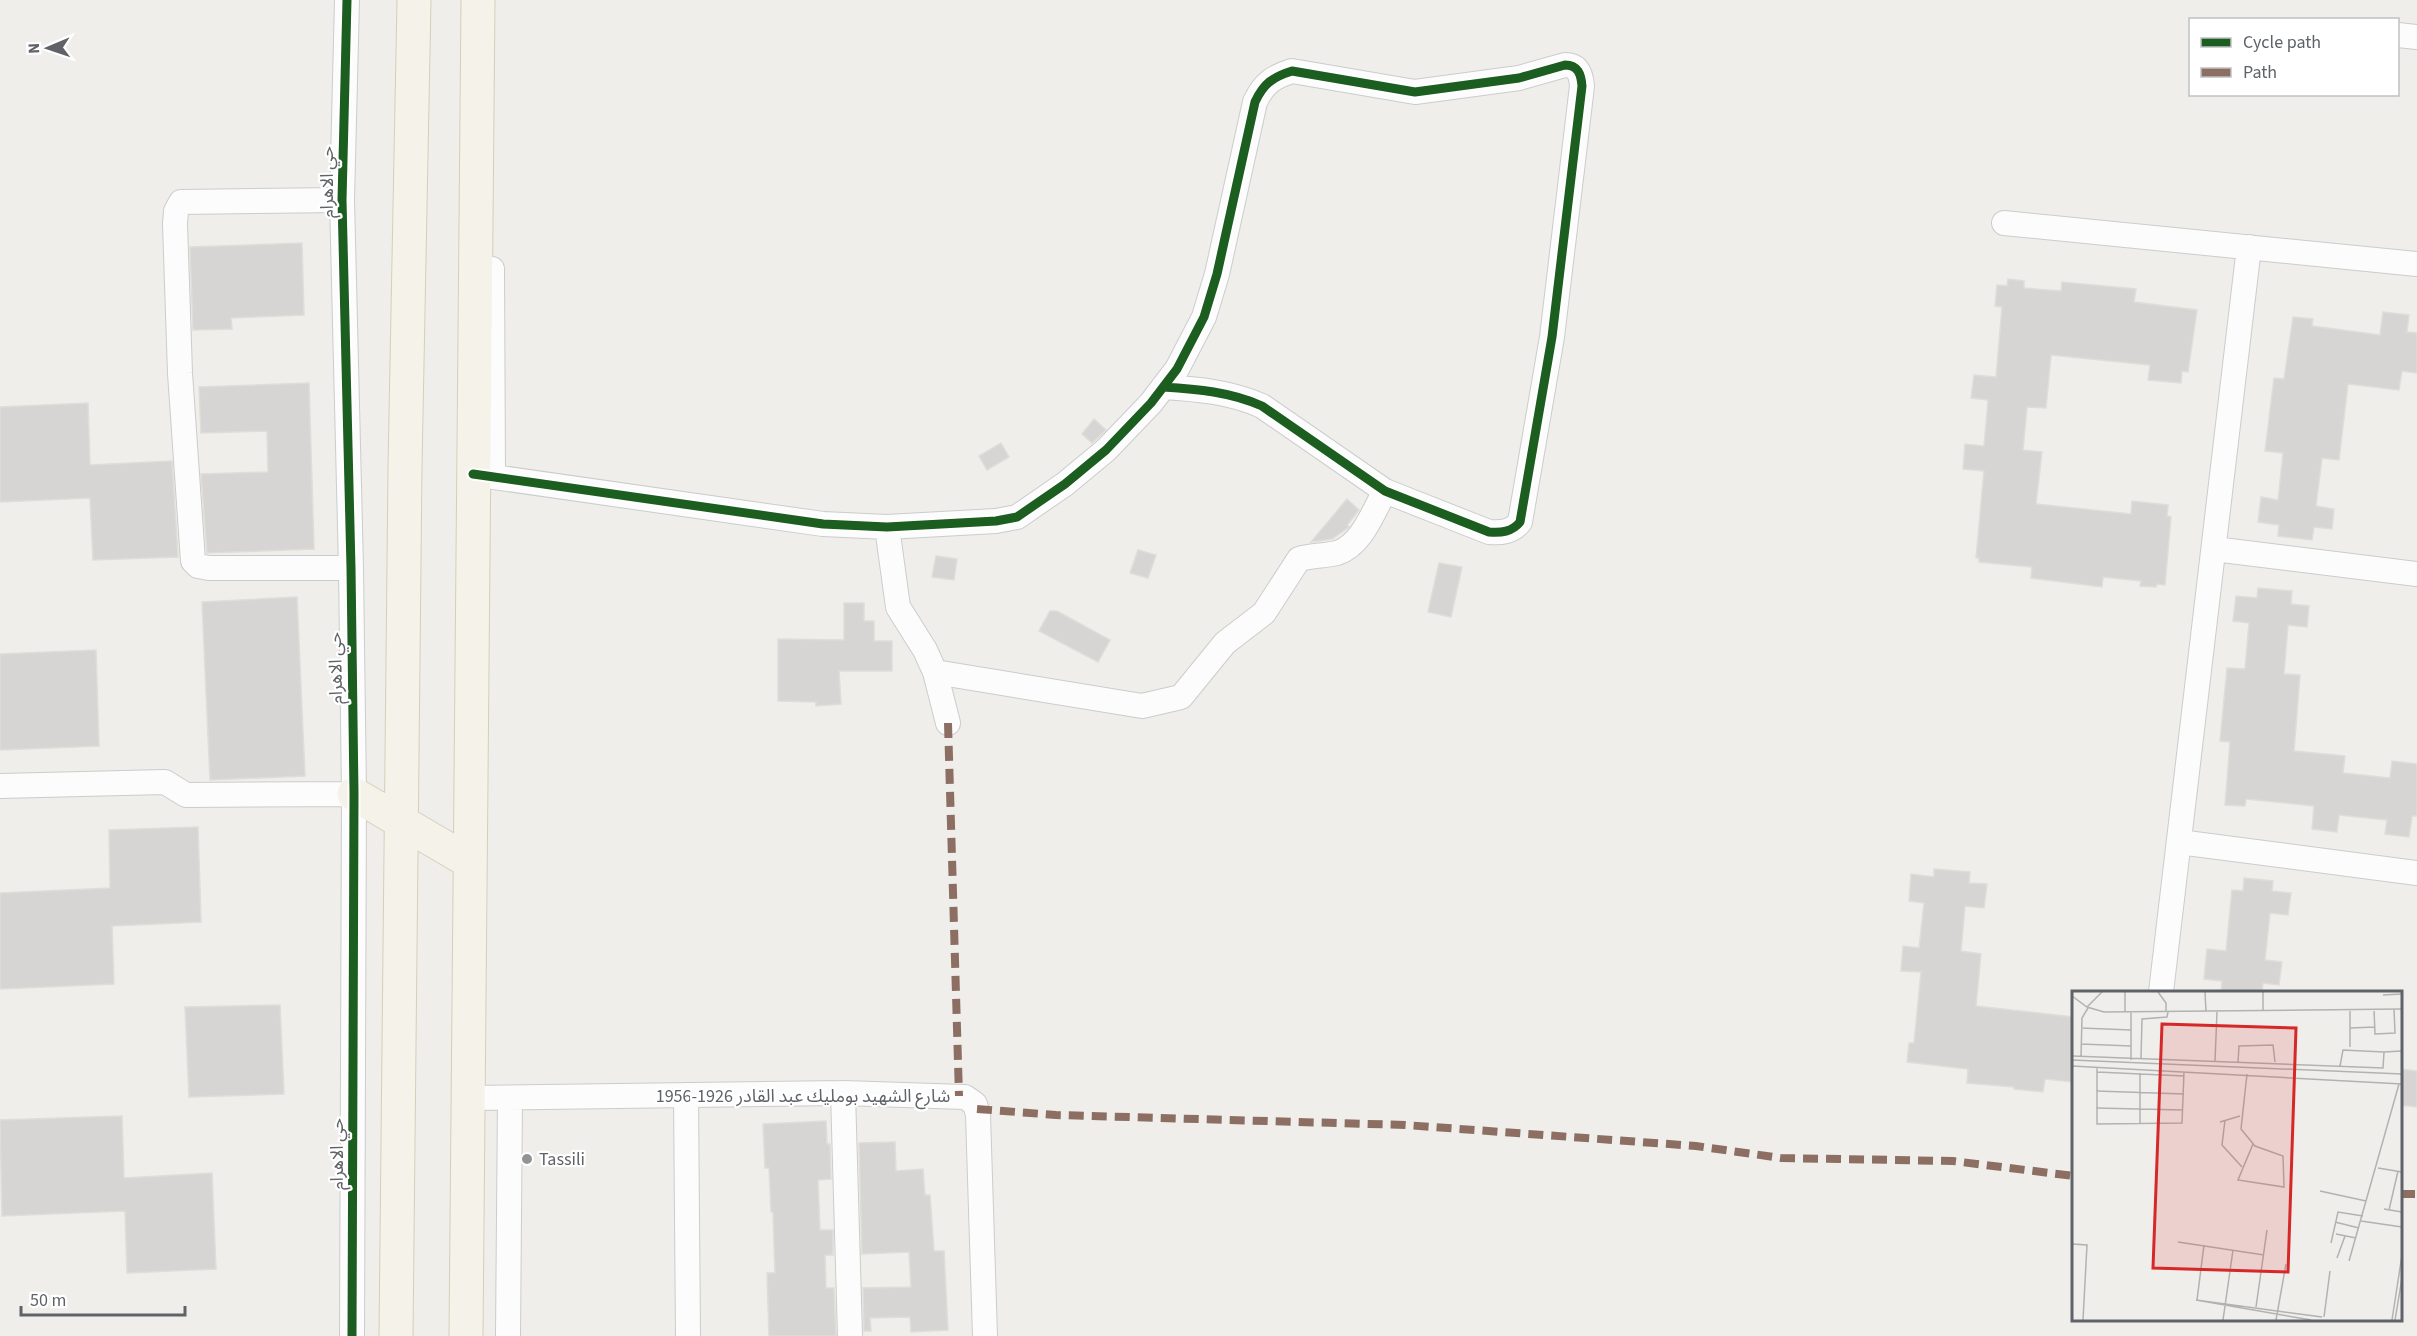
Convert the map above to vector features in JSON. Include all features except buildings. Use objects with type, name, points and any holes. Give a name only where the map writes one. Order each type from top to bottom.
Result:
[{"type":"main road","points":[[396,1336],[401,822],[414,0]]},
{"type":"main road","points":[[466,1336],[470,862],[483,475],[478,0]]},
{"type":"main road","points":[[354,794],[470,862]]},
{"type":"street","name":"حي الاهرام","points":[[347,0],[342,200],[354,794],[352,1336]]},
{"type":"street","points":[[492,0],[483,475],[823,524],[887,526],[996,521],[1017,517],[1065,484],[1106,450],[1177,369],[1204,317],[1217,274],[1255,102],[1262,87],[1281,75],[1292,71],[1327,75],[1404,92],[1426,92],[1519,78],[1556,66],[1572,65],[1580,74],[1582,86],[1549,361],[1520,522],[1516,527],[1507,531],[1489,532],[1385,491],[1262,405],[1221,393],[1163,387]]},
{"type":"street","points":[[2399,35],[2417,37]]},
{"type":"street","points":[[342,200],[181,202],[176,211],[175,224],[180,373],[193,561],[198,566],[209,568],[351,568]]},
{"type":"street","points":[[2004,223],[2417,264]]},
{"type":"street","points":[[2161,991],[2249,247]]},
{"type":"street","points":[[935,672],[1142,706],[1181,697],[1225,643],[1264,613],[1299,560],[1347,549],[1360,535],[1385,491]]},
{"type":"street","points":[[887,526],[898,607],[925,650],[935,672],[948,723]]},
{"type":"street","points":[[2214,549],[2417,574]]},
{"type":"street","points":[[0,786],[165,782],[186,795],[354,794]]},
{"type":"street","points":[[2179,843],[2417,873]]},
{"type":"street","points":[[843,1093],[850,1336]]},
{"type":"street","name":"شارع الشهيد بومليك عبد القادر 1926-1956","points":[[468,1098],[843,1093],[965,1097],[975,1104],[978,1127],[985,1336]]},
{"type":"street","points":[[686,1095],[688,1336]]},
{"type":"street","points":[[508,1336],[510,1098]]},
{"type":"marked path","points":[[948,723],[959,1096]]},
{"type":"marked path","points":[[977,1109],[1056,1115],[1405,1125],[1696,1146],[1781,1158],[1953,1161],[2072,1176]]},
{"type":"marked path","points":[[2402,1194],[2417,1194]]},
{"type":"cycle path","points":[[347,0],[342,200],[354,794],[352,1336]]},
{"type":"cycle path","points":[[473,474],[823,524],[887,527],[996,521],[1017,517],[1065,484],[1106,450],[1151,403],[1177,369],[1204,317],[1217,274],[1255,102],[1270,82],[1292,71],[1415,92],[1519,78],[1565,65],[1576,68],[1582,86],[1552,337],[1520,522],[1517,525],[1506,531],[1489,532],[1385,491],[1262,406],[1250,401],[1214,392],[1188,389],[1176,388],[1163,387]]},
{"type":"place","name":"Tassili","points":[[527,1159]]}]
